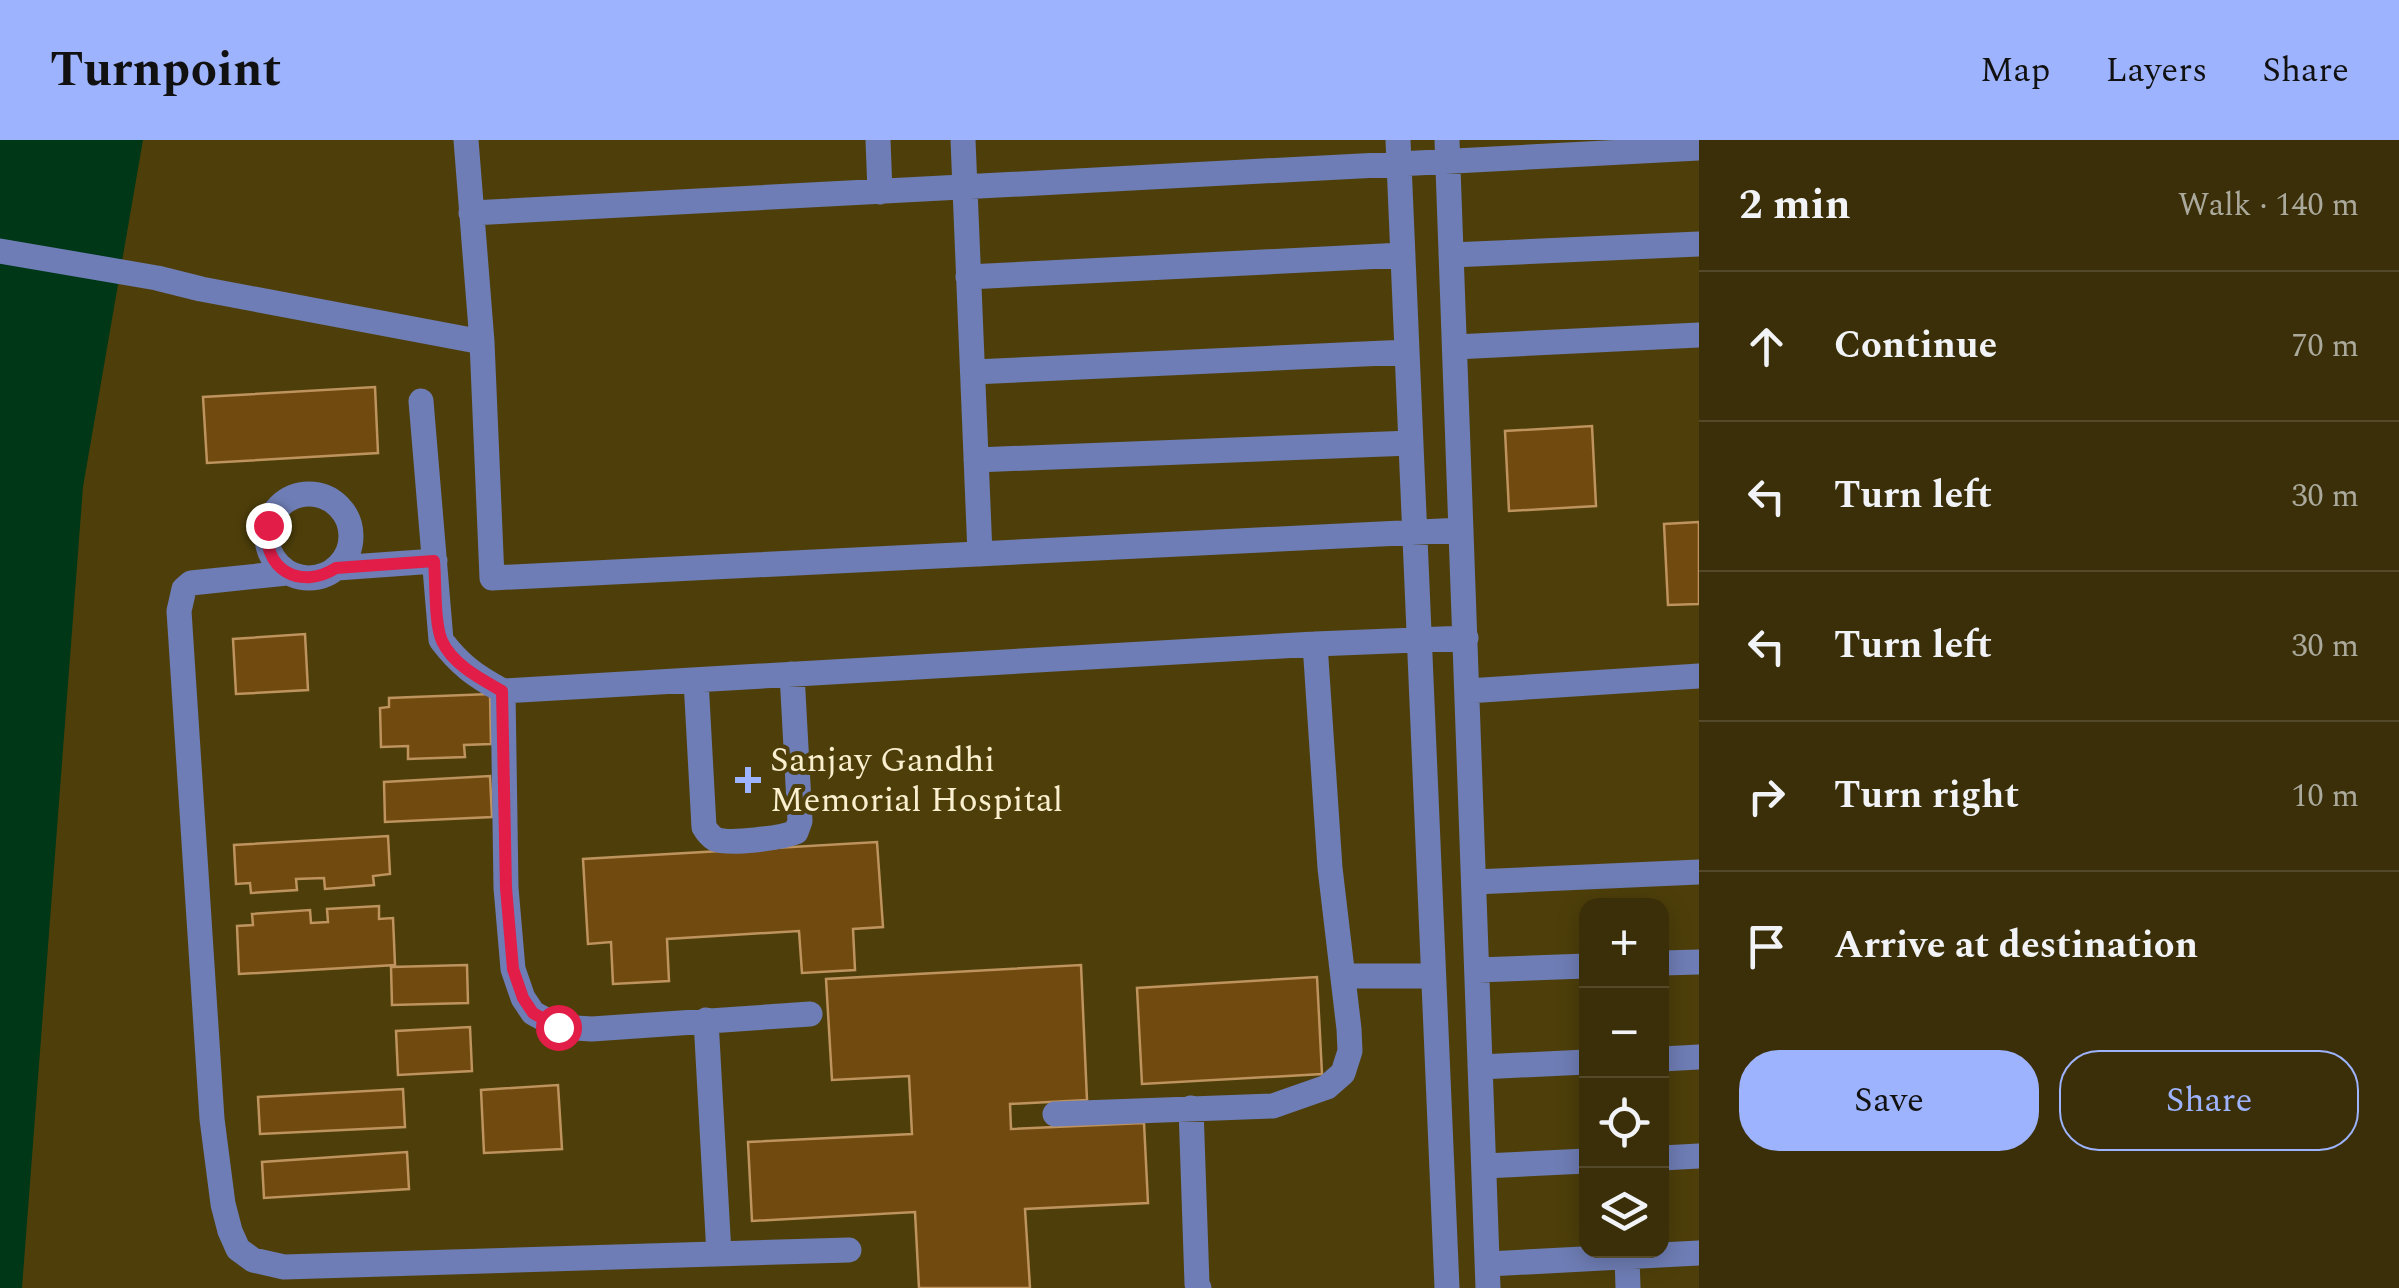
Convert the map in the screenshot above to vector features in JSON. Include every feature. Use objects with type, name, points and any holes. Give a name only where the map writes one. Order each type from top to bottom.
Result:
[{"type":"street","points":[[466,140],[482,342],[492,578],[1461,530]]},
{"type":"street","points":[[878,140],[880,192]]},
{"type":"street","points":[[963,140],[980,554]]},
{"type":"street","points":[[470,213],[965,188],[1398,153],[1699,148]]},
{"type":"street","points":[[1448,151],[1488,1276],[1612,1258]]},
{"type":"street","points":[[1398,153],[1446,1288]]},
{"type":"street","points":[[1452,255],[1699,244]]},
{"type":"street","points":[[0,251],[482,342]]},
{"type":"street","points":[[968,278],[1403,255]]},
{"type":"street","points":[[1455,346],[1699,335]]},
{"type":"street","points":[[972,372],[1407,352]]},
{"type":"street","points":[[420,401],[442,640],[465,668],[502,691],[1466,638]]},
{"type":"street","points":[[976,460],[1411,443]]},
{"type":"street","points":[[1412,480],[1460,477]]},
{"type":"street","points":[[309,494],[332,500],[348,520],[351,533],[345,558],[336,568],[326,575],[300,578],[272,558],[266,536],[278,506],[287,499],[309,494]]},
{"type":"street","points":[[336,568],[434,561]]},
{"type":"street","points":[[287,572],[191,583],[184,590],[179,611],[212,1119],[224,1204],[238,1249],[253,1260],[284,1268],[849,1250]]},
{"type":"street","points":[[1054,1114],[1273,1106],[1327,1087],[1343,1072],[1350,1051],[1330,868],[1315,644]]},
{"type":"street","points":[[696,680],[704,828],[712,838],[727,841],[796,832],[800,821],[792,674]]},
{"type":"street","points":[[1467,691],[1699,676]]},
{"type":"street","points":[[502,691],[506,888],[513,969],[533,1013],[558,1027],[592,1029],[810,1014]]},
{"type":"street","points":[[1427,818],[1471,814]]},
{"type":"street","points":[[1474,882],[1699,872]]},
{"type":"street","points":[[1669,963],[1699,962]]},
{"type":"street","points":[[1477,970],[1579,966]]},
{"type":"street","points":[[1344,976],[1434,976]]},
{"type":"street","points":[[706,1020],[719,1254]]},
{"type":"street","points":[[1669,1059],[1699,1057]]},
{"type":"street","points":[[1480,1067],[1579,1062]]},
{"type":"street","points":[[1192,1108],[1199,1288]]},
{"type":"street","points":[[1669,1158],[1699,1156]]},
{"type":"street","points":[[1484,1166],[1579,1161]]},
{"type":"street","points":[[1669,1254],[1699,1252]]},
{"type":"street","points":[[1626,1258],[1628,1288]]},
{"type":"shaded area","points":[[0,140],[143,140],[83,487],[22,1288],[0,1288]]},
{"type":"building","points":[[375,387],[378,453],[207,463],[203,397]]},
{"type":"building","points":[[1592,426],[1596,506],[1509,511],[1505,431]]},
{"type":"building","points":[[1699,522],[1699,604],[1668,605],[1664,524]]},
{"type":"building","points":[[305,634],[308,690],[236,694],[233,639]]},
{"type":"building","points":[[490,694],[491,744],[464,745],[465,757],[408,759],[408,746],[381,747],[380,708],[389,707],[389,698]]},
{"type":"building","points":[[490,776],[492,817],[385,822],[384,782]]},
{"type":"building","points":[[388,836],[390,874],[373,876],[374,885],[325,889],[324,878],[296,879],[297,890],[251,893],[250,883],[236,884],[234,845]]},
{"type":"building","points":[[877,842],[883,927],[853,929],[855,970],[802,973],[799,931],[667,939],[669,981],[613,984],[611,942],[588,944],[583,859]]},
{"type":"building","points":[[379,906],[379,919],[393,918],[395,965],[239,974],[237,926],[253,925],[252,914],[310,910],[311,923],[328,922],[327,909]]},
{"type":"building","points":[[467,965],[468,1003],[392,1005],[391,967]]},
{"type":"building","points":[[1081,965],[1087,1100],[1010,1104],[1011,1129],[1144,1123],[1148,1203],[1025,1209],[1030,1288],[919,1288],[915,1212],[752,1221],[748,1142],[912,1134],[909,1076],[832,1080],[826,979]]},
{"type":"building","points":[[1317,977],[1322,1074],[1142,1084],[1137,988]]},
{"type":"building","points":[[470,1027],[472,1071],[398,1075],[396,1031]]},
{"type":"building","points":[[558,1085],[562,1149],[484,1153],[481,1090]]},
{"type":"building","points":[[403,1089],[405,1127],[260,1134],[258,1097]]},
{"type":"building","points":[[407,1152],[409,1189],[264,1198],[262,1162]]},
{"type":"place","name":"Sanjay Gandhi Memorial Hospital","points":[[748,780]]},
{"type":"route","points":[[268,525],[266,536],[272,558],[278,566],[300,578],[326,575],[336,568],[434,561],[442,640],[456,660],[502,691],[506,888],[513,969],[533,1013],[558,1027]]}]
